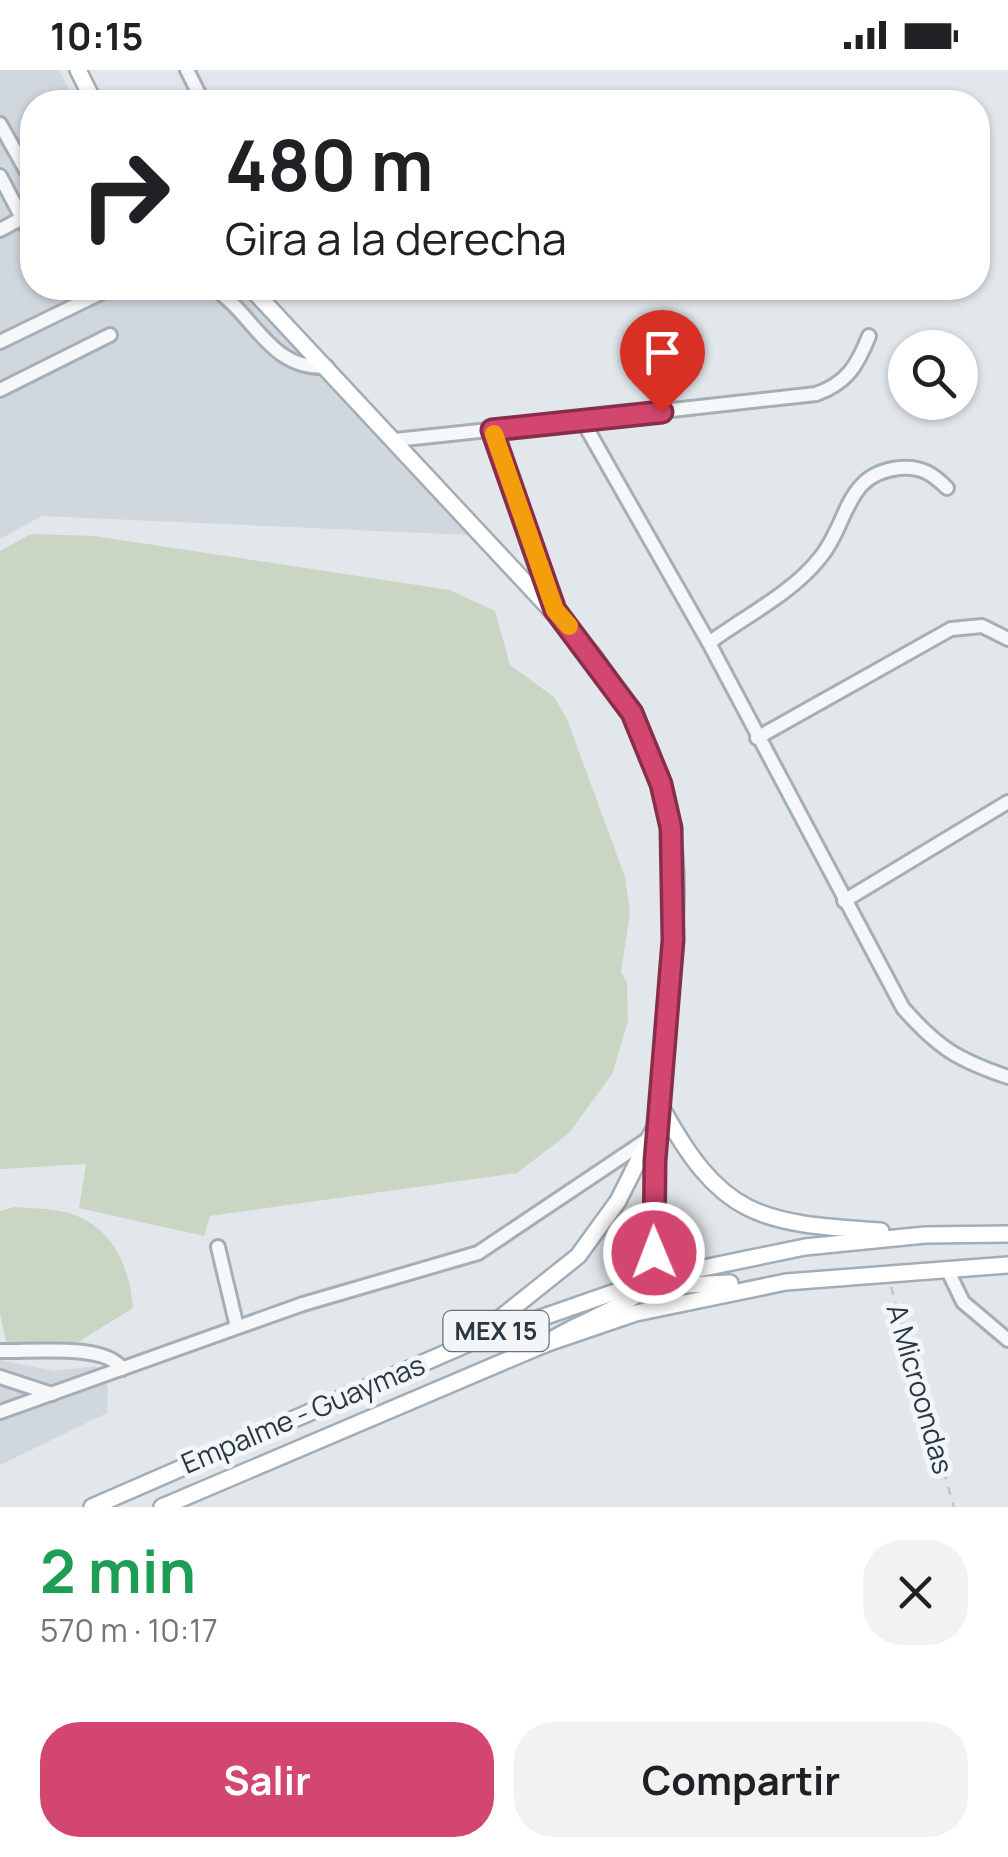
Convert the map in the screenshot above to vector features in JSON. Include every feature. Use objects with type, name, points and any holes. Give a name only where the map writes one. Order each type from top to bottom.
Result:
[{"type":"main road","points":[[263,300],[474,530],[555,610],[632,713],[661,784],[671,828],[673,940],[657,1123],[655,1278],[635,1297],[583,1319],[545,1344]]},
{"type":"main road","points":[[659,1102],[709,1179],[744,1208],[770,1220],[803,1226],[924,1235]]},
{"type":"main road","points":[[469,1342],[578,1256],[618,1202],[657,1123]]},
{"type":"main road","name":"MEX 15","points":[[924,1235],[1008,1234]]},
{"type":"main road","name":"Empalme - Guaymas","points":[[92,1507],[469,1342],[655,1278],[805,1247],[924,1235]]},
{"type":"main road","name":"MEX 15","points":[[162,1507],[545,1344],[636,1313],[786,1282],[1008,1266]]},
{"type":"main road","points":[[655,1278],[687,1285],[786,1282]]},
{"type":"main road","points":[[350,1394],[362,1422]]},
{"type":"street","points":[[0,124],[20,160]]},
{"type":"street","points":[[0,176],[20,214]]},
{"type":"street","points":[[0,342],[76,300]]},
{"type":"street","points":[[226,300],[282,357],[308,368],[327,367]]},
{"type":"street","points":[[0,390],[110,335]]},
{"type":"street","points":[[394,440],[816,394],[836,387],[852,373],[868,336]]},
{"type":"street","points":[[582,420],[709,643],[903,1008],[933,1042],[960,1061],[1008,1077]]},
{"type":"street","points":[[492,430],[555,610]]},
{"type":"street","points":[[709,643],[818,560],[861,482],[880,470],[906,467],[932,473],[947,488]]},
{"type":"street","points":[[757,738],[951,629],[982,626],[1008,640]]},
{"type":"street","points":[[844,902],[1008,802]]},
{"type":"street","points":[[0,1412],[348,1289],[478,1253],[648,1139]]},
{"type":"street","points":[[218,1247],[236,1328]]},
{"type":"street","points":[[947,1268],[963,1302],[1008,1340]]},
{"type":"street","points":[[0,1351],[105,1354],[122,1369]]},
{"type":"street","points":[[0,1377],[52,1394]]},
{"type":"path","name":"A Microondas","points":[[886,1272],[954,1507]]},
{"type":"shaded area","points":[[0,70],[59,70],[70,90],[20,90],[20,300],[254,300],[469,535],[42,516],[0,539]]},
{"type":"shaded area","points":[[0,1360],[54,1371],[96,1366],[108,1387],[107,1413],[0,1465]]},
{"type":"green space","points":[[31,534],[94,536],[450,590],[495,611],[510,665],[554,697],[567,719],[625,877],[630,912],[621,972],[627,983],[628,1021],[612,1074],[569,1133],[517,1173],[210,1216],[204,1236],[79,1208],[86,1164],[0,1169],[0,551]]},
{"type":"green space","points":[[15,1207],[66,1212],[99,1229],[123,1265],[133,1308],[70,1347],[6,1342],[0,1313],[0,1211]]},
{"type":"slow traffic","points":[[494,434],[555,610],[569,626]]},
{"type":"route","points":[[654,1253],[655,1161],[673,940],[675,857],[671,828],[661,784],[632,713],[613,682],[555,610],[492,430],[662,412]]}]
